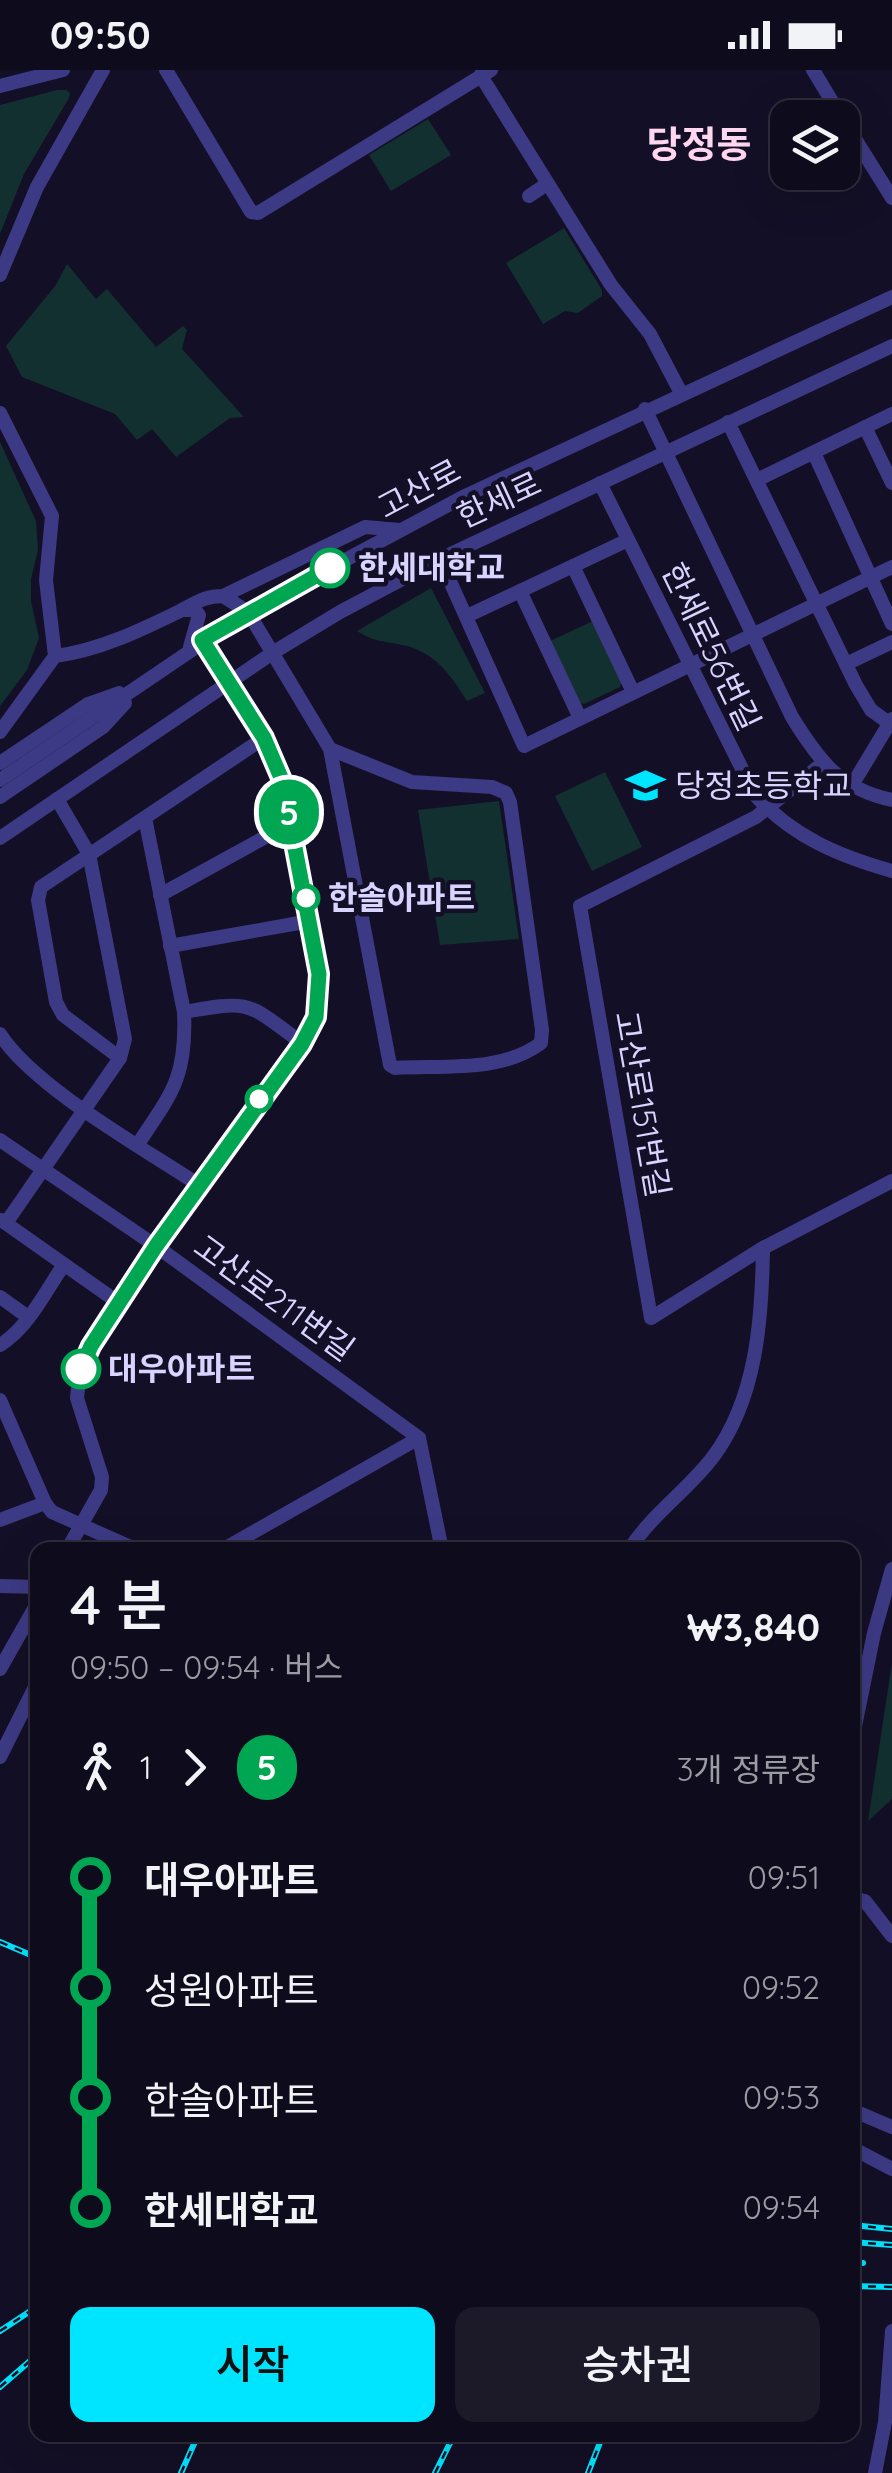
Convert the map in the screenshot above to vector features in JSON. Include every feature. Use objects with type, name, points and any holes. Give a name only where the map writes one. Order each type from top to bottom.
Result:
[{"type":"street","points":[[0,86],[63,70]]},
{"type":"street","points":[[0,275],[36,187],[102,70]]},
{"type":"street","points":[[166,70],[251,212],[258,213],[484,72],[546,184],[611,286],[650,334],[681,394]]},
{"type":"street","points":[[813,70],[831,100]]},
{"type":"street","points":[[860,147],[892,198]]},
{"type":"street","points":[[529,196],[546,184]]},
{"type":"street","name":"고산로","points":[[0,780],[248,612],[400,530],[645,409],[892,297]]},
{"type":"street","name":"한세로","points":[[0,838],[274,652],[340,612],[440,559],[892,346]]},
{"type":"street","points":[[645,409],[792,718],[823,763],[862,793],[892,800]]},
{"type":"street","points":[[0,413],[52,516],[46,580],[55,656],[0,732]]},
{"type":"street","points":[[757,480],[892,414]]},
{"type":"street","points":[[728,422],[846,664],[871,710],[891,722],[857,777]]},
{"type":"street","points":[[865,427],[892,483]]},
{"type":"street","points":[[814,452],[892,624]]},
{"type":"street","name":"한세로56번길","points":[[600,483],[745,779],[768,810],[796,832],[844,858],[892,871]]},
{"type":"street","points":[[55,656],[82,653],[202,598],[222,596],[365,527],[400,530]]},
{"type":"street","name":"한세로56번길","points":[[467,616],[628,540]]},
{"type":"street","points":[[440,559],[524,746],[892,567]]},
{"type":"street","points":[[572,566],[633,692]]},
{"type":"street","points":[[520,592],[580,718]]},
{"type":"street","points":[[222,596],[248,612],[330,749],[390,1066],[506,1062],[541,1044],[506,793],[492,787],[412,782],[330,749]]},
{"type":"street","points":[[181,610],[195,610],[200,615],[189,650]]},
{"type":"street","points":[[72,1542],[101,1490],[102,1477],[76,1398],[80,1370],[91,1346],[156,1246],[302,1044],[318,1004],[319,974],[282,780],[264,738],[202,640]]},
{"type":"street","points":[[846,664],[892,642]]},
{"type":"street","points":[[0,763],[88,704],[143,684]]},
{"type":"street","points":[[0,797],[102,727],[143,684]]},
{"type":"street","points":[[120,1058],[64,1016],[56,1002],[38,900],[41,888],[264,738]]},
{"type":"street","name":"고산로151번길","points":[[823,763],[768,810],[580,906],[651,1318],[763,1248],[892,1181]]},
{"type":"street","points":[[57,798],[90,854],[125,1039],[120,1058],[86,1110],[3,1222],[119,1303]]},
{"type":"street","points":[[138,1144],[176,1086],[185,1044],[184,1012],[146,818]]},
{"type":"street","points":[[160,895],[291,824]]},
{"type":"street","points":[[170,946],[310,921]]},
{"type":"street","points":[[184,1012],[238,1003],[256,1009],[302,1044]]},
{"type":"street","points":[[1,1036],[27,1065],[86,1110],[199,1184]]},
{"type":"street","name":"고산로211번길","points":[[0,1140],[156,1246],[419,1438]]},
{"type":"street","points":[[636,1542],[714,1455],[747,1392],[762,1301],[763,1248]]},
{"type":"street","points":[[0,1345],[28,1317],[63,1266]]},
{"type":"street","points":[[0,1297],[28,1317]]},
{"type":"street","points":[[0,1400],[6,1433],[52,1512],[119,1542]]},
{"type":"street","points":[[236,1542],[419,1438],[440,1542]]},
{"type":"street","points":[[0,1520],[45,1503]]},
{"type":"street","points":[[860,1702],[892,1569]]},
{"type":"street","points":[[0,1586],[30,1587]]},
{"type":"street","points":[[0,1669],[7,1646],[30,1613]]},
{"type":"street","points":[[0,1757],[30,1697]]},
{"type":"street","points":[[860,1900],[892,1936]]},
{"type":"street","points":[[860,2113],[892,2126]]},
{"type":"street","points":[[860,2152],[892,2169]]},
{"type":"street","points":[[875,2473],[885,2422],[892,2331]]},
{"type":"green space","points":[[66,90],[69,98],[24,174],[0,234],[0,105]]},
{"type":"green space","points":[[428,119],[451,155],[391,191],[369,155]]},
{"type":"green space","points":[[564,228],[602,296],[578,313],[565,311],[543,324],[506,263]]},
{"type":"green space","points":[[67,264],[96,299],[107,289],[156,347],[183,326],[187,330],[182,349],[244,417],[230,418],[176,457],[152,429],[137,440],[115,414],[22,377],[6,346],[56,285]]},
{"type":"green space","points":[[0,442],[36,521],[38,550],[31,601],[39,638],[27,670],[0,706]]},
{"type":"green space","points":[[431,588],[485,693],[467,701],[432,658],[357,631]]},
{"type":"green space","points":[[593,621],[622,681],[620,687],[584,704],[578,702],[548,642]]},
{"type":"green space","points":[[605,772],[642,847],[592,871],[555,796]]},
{"type":"green space","points":[[499,801],[519,939],[440,945],[418,810]]},
{"type":"green space","points":[[892,1664],[892,1799],[868,1821],[891,1669]]},
{"type":"railway","points":[[0,1942],[30,1955]]},
{"type":"railway","points":[[860,2226],[892,2229]]},
{"type":"railway","points":[[860,2243],[892,2245]]},
{"type":"railway","points":[[860,2286],[892,2287]]},
{"type":"railway","points":[[0,2331],[30,2311]]},
{"type":"railway","points":[[0,2387],[30,2361]]},
{"type":"railway","points":[[181,2473],[195,2442]]},
{"type":"railway","points":[[435,2473],[450,2442]]},
{"type":"railway","points":[[588,2473],[600,2442]]},
{"type":"bus line","name":"5","points":[[81,1369],[91,1346],[156,1246],[260,1096],[302,1044],[316,1017],[319,974],[282,780],[264,738],[202,640],[330,568]]},
{"type":"place","name":"한세대학교","points":[[330,568]]},
{"type":"place","name":"당정초등학교","points":[[645,786]]},
{"type":"place","name":"한솔아파트","points":[[306,898]]},
{"type":"place","name":"대우아파트","points":[[81,1369]]},
{"type":"district","name":"당정동","points":[[699,145]]}]
